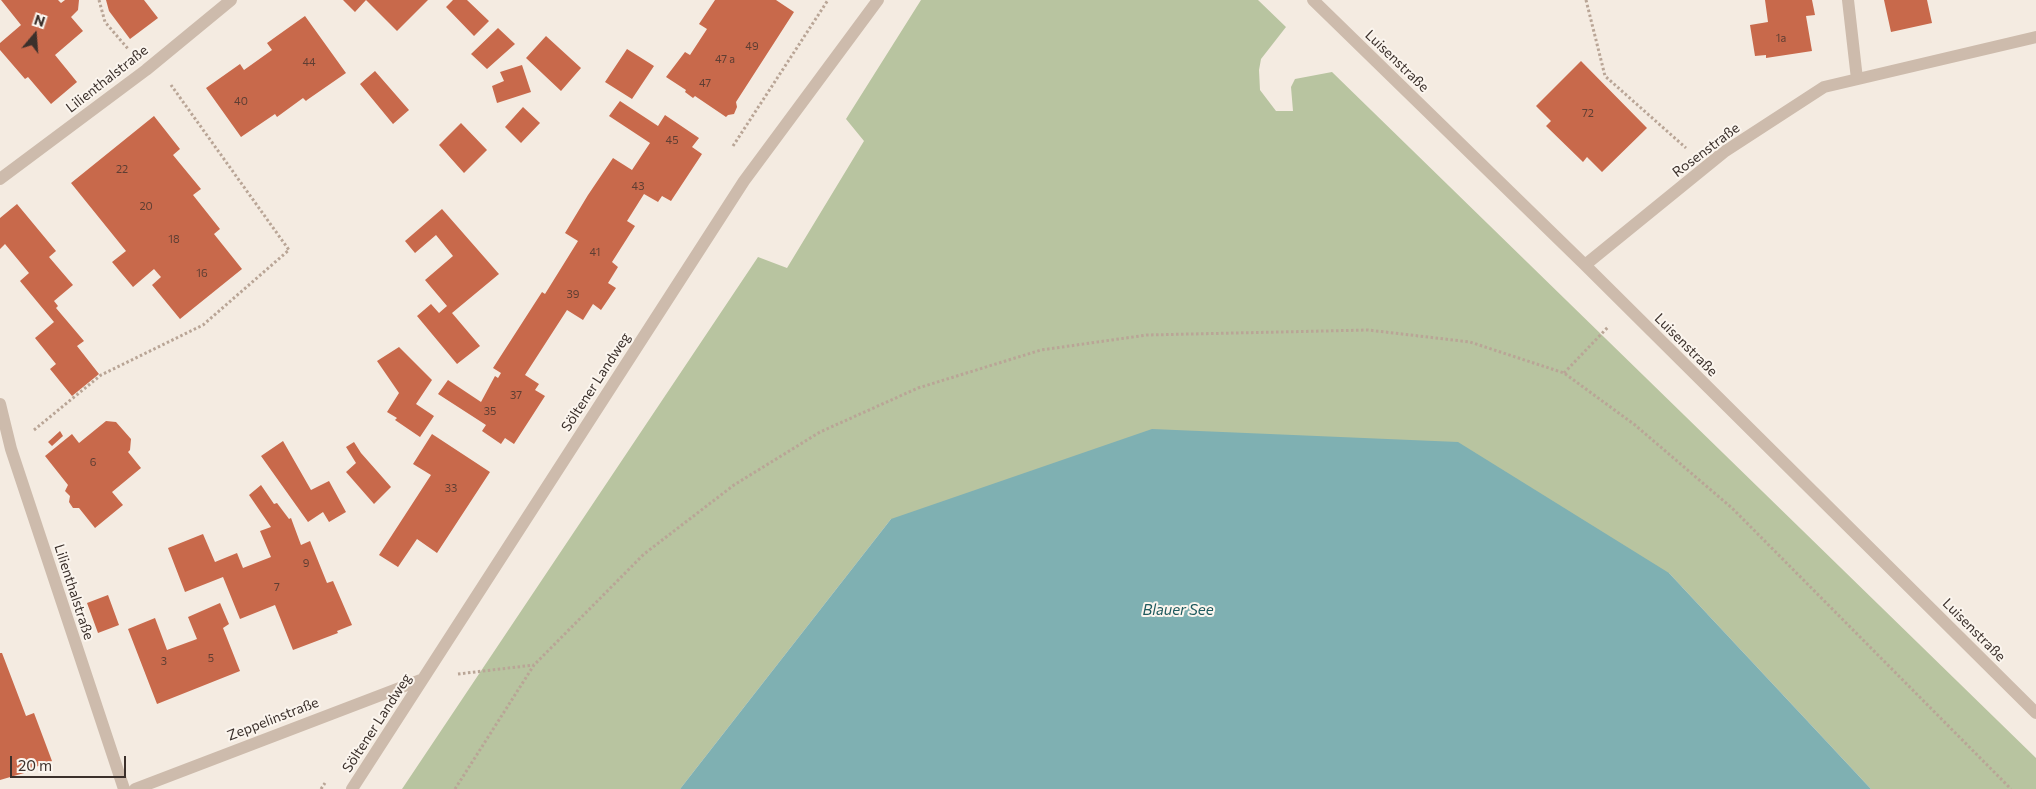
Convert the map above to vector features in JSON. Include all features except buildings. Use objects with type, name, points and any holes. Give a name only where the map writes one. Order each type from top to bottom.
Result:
[{"type":"street","name":"Lilienthalstraße","points":[[0,178],[150,66],[231,0]]},
{"type":"street","name":"Söltener Landweg","points":[[352,789],[744,181],[878,0]]},
{"type":"street","name":"Luisenstraße","points":[[1314,0],[1586,265],[1627,308],[2036,713]]},
{"type":"street","points":[[1848,0],[1857,79]]},
{"type":"street","name":"Rosenstraße","points":[[1586,265],[1724,152],[1824,87],[2036,37]]},
{"type":"street","name":"Lilienthalstraße","points":[[0,404],[11,449],[124,789]]},
{"type":"street","name":"Zeppelinstraße","points":[[135,789],[382,693],[423,679]]},
{"type":"path","points":[[11,449],[101,375],[203,325],[290,250],[150,66],[105,22],[99,0]]},
{"type":"path","points":[[1586,0],[1605,76],[1706,167]]},
{"type":"path","points":[[1564,373],[1627,308]]},
{"type":"path","points":[[455,789],[534,665],[644,554],[734,485],[820,432],[918,388],[1041,350],[1147,336],[1368,330],[1470,342],[1564,373],[1635,425],[1732,508],[2011,789]]},
{"type":"path","points":[[423,679],[534,665]]},
{"type":"green space","points":[[921,0],[1258,0],[1286,27],[1261,59],[1259,70],[1260,90],[1276,111],[1293,111],[1291,87],[1295,79],[1332,72],[2036,758],[2036,789],[1871,789],[1669,573],[891,519],[680,789],[402,789],[758,257],[787,268],[864,141],[846,119]]},
{"type":"water","name":"Blauer See","points":[[1152,429],[1458,442],[1669,573],[1871,789],[680,789],[891,519]]}]
